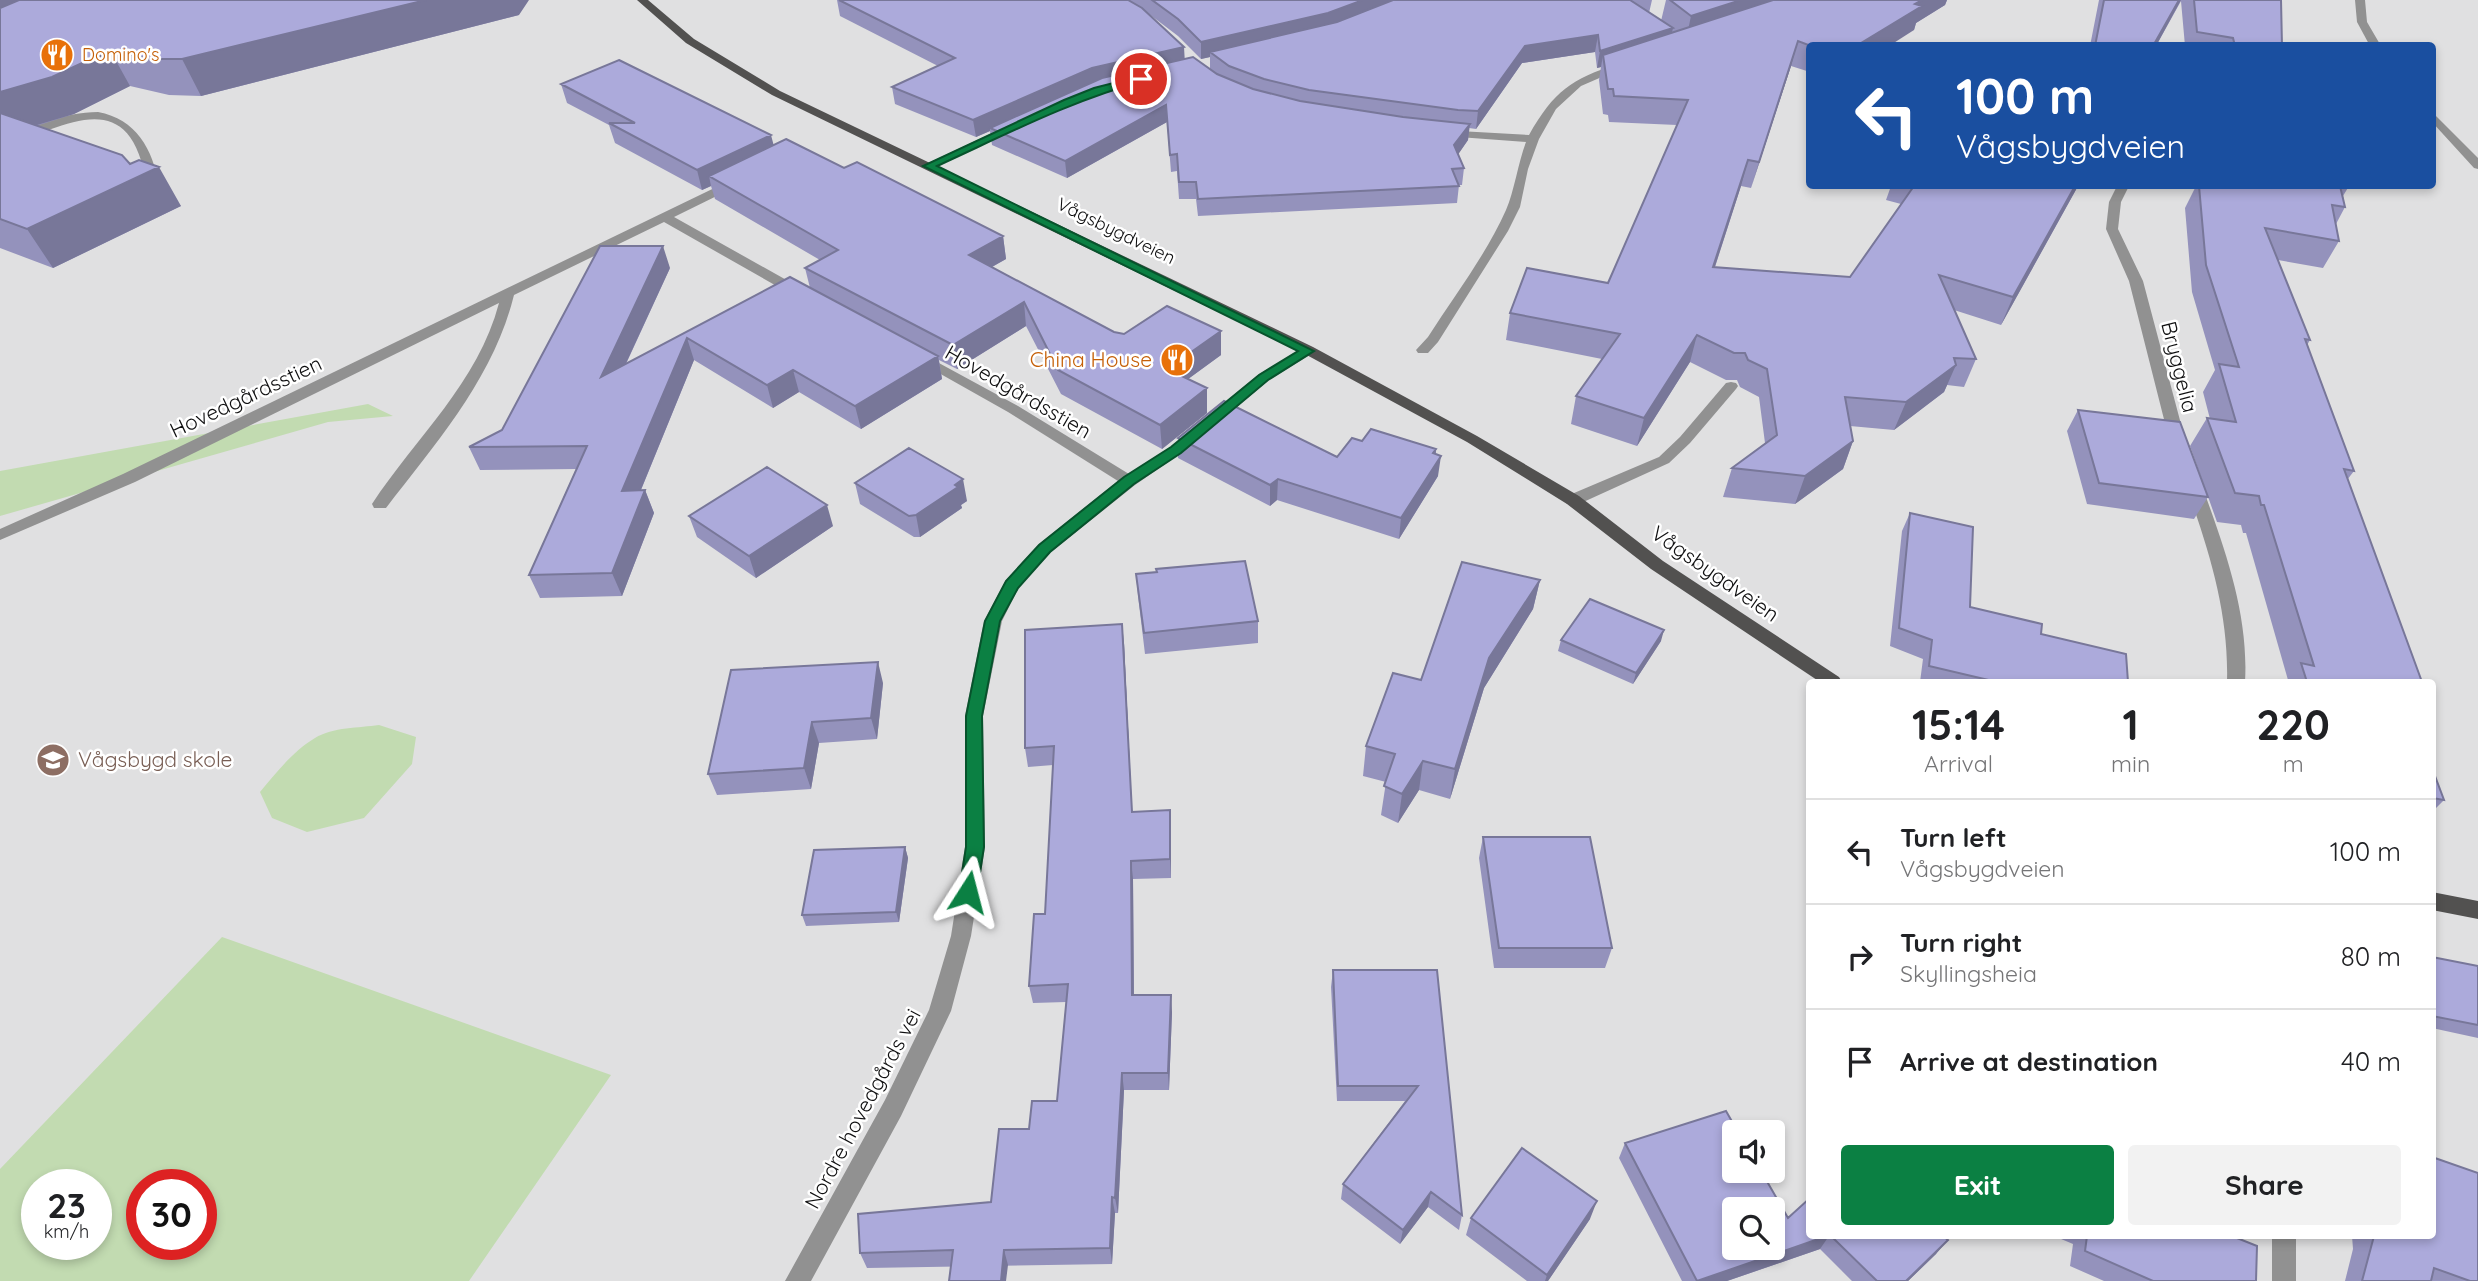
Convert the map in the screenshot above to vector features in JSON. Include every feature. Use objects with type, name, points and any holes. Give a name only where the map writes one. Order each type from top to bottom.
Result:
[{"type":"main road","name":"Vågsbygdveien","points":[[642,0],[690,41],[752,79],[1308,351],[1472,439],[1573,500],[1657,565],[1828,679]]},
{"type":"main road","points":[[2436,902],[2478,910]]},
{"type":"street","points":[[2360,0],[2362,22],[2373,42]]},
{"type":"street","points":[[1423,350],[1433,339],[1502,231],[1514,207],[1522,169],[1533,139],[1551,105],[1563,90],[1580,80],[1632,63]]},
{"type":"street","points":[[0,143],[67,120],[98,115],[128,128],[151,167],[154,196]]},
{"type":"street","points":[[2436,119],[2478,165]]},
{"type":"street","points":[[928,166],[1021,124]]},
{"type":"street","points":[[1432,131],[1533,139]]},
{"type":"street","name":"Hovedgårdsstien","points":[[0,535],[129,478],[752,173]]},
{"type":"street","name":"Bryggelia","points":[[2122,189],[2115,202],[2112,229],[2136,281],[2172,425],[2221,563],[2238,660],[2236,679]]},
{"type":"street","points":[[665,217],[815,302]]},
{"type":"street","points":[[380,504],[484,362],[504,317],[508,293]]},
{"type":"street","name":"Nordre hovedgårds vei","points":[[797,1281],[893,1108],[940,1011],[961,936],[975,847],[974,716],[993,621],[1012,584],[1045,548],[1129,481],[1176,450],[1264,377],[1308,351]]},
{"type":"street","name":"Hovedgårdsstien","points":[[908,352],[1013,409],[1129,481]]},
{"type":"street","points":[[1573,500],[1664,460],[1685,440],[1731,386]]},
{"type":"street","points":[[2284,1239],[2284,1281]]},
{"type":"green space","points":[[368,404],[393,416],[328,422],[0,516],[0,471]]},
{"type":"green space","points":[[379,725],[416,737],[412,764],[364,818],[307,832],[272,818],[260,792],[299,749],[322,734],[346,728]]},
{"type":"green space","points":[[222,937],[611,1075],[469,1281],[0,1281],[0,1169]]},
{"type":"building","points":[[19,0],[426,0],[182,59],[149,59],[110,50],[52,77],[0,92],[0,8]]},
{"type":"building","points":[[839,0],[1128,0],[1142,8],[1184,47],[1092,68],[973,120],[892,87],[955,58]]},
{"type":"building","points":[[1152,0],[1363,0],[1328,13],[1201,42],[1178,19]]},
{"type":"building","points":[[1393,0],[1630,0],[1673,28],[1600,51],[1598,35],[1525,46],[1478,111],[1309,90],[1264,79],[1229,66],[1210,52],[1337,22]]},
{"type":"building","points":[[1670,0],[1741,0],[1691,16]]},
{"type":"building","points":[[1773,0],[1922,0],[1915,4],[1922,6],[1863,42],[1806,44],[1798,41],[1759,162],[1748,160],[1713,267],[1850,277],[1912,189],[2073,189],[2013,297],[1939,275],[1976,359],[1954,358],[1956,365],[1906,402],[1845,397],[1853,441],[1805,476],[1732,468],[1777,435],[1767,369],[1748,360],[1745,353],[1734,353],[1697,335],[1644,418],[1576,396],[1620,334],[1510,313],[1527,268],[1608,283],[1688,100],[1614,96],[1613,89],[1608,89],[1603,55]]},
{"type":"building","points":[[2104,0],[2179,0],[2155,42],[2096,42]]},
{"type":"building","points":[[2194,0],[2281,0],[2282,42],[2234,42],[2233,38],[2197,32]]},
{"type":"building","points":[[1193,57],[1217,74],[1253,89],[1300,101],[1470,124],[1454,145],[1464,168],[1452,169],[1459,186],[1198,199],[1196,182],[1179,182],[1177,154],[1170,155],[1166,105],[1065,161],[990,128],[1102,78]]},
{"type":"building","points":[[619,60],[771,135],[697,170],[609,123],[635,123],[561,84]]},
{"type":"building","points":[[0,113],[122,155],[130,164],[139,160],[159,167],[27,229],[0,219]]},
{"type":"building","points":[[786,139],[844,168],[857,162],[1003,236],[969,255],[1114,332],[1124,334],[1167,306],[1221,331],[1167,369],[1207,388],[1160,425],[1058,370],[1024,302],[953,345],[805,268],[838,250],[709,176]]},
{"type":"building","points":[[2199,189],[2341,189],[2345,207],[2332,205],[2339,241],[2265,228],[2310,340],[2305,339],[2354,471],[2344,469],[2421,679],[2306,679],[2301,663],[2314,666],[2264,505],[2261,505],[2259,496],[2235,493],[2207,418],[2236,422],[2219,364],[2239,367],[2206,265]]},
{"type":"building","points":[[600,246],[663,246],[601,377],[790,277],[938,356],[855,406],[793,370],[767,385],[687,338],[622,491],[645,490],[612,573],[529,575],[587,446],[469,447],[502,430]]},
{"type":"building","points":[[1224,401],[1337,457],[1352,438],[1362,441],[1371,429],[1436,449],[1433,453],[1441,456],[1401,518],[1278,479],[1270,485],[1178,438]]},
{"type":"building","points":[[2078,410],[2180,422],[2208,497],[2099,483]]},
{"type":"building","points":[[909,448],[963,479],[955,485],[958,487],[916,515],[909,516],[855,483]]},
{"type":"building","points":[[767,467],[827,505],[749,556],[689,516]]},
{"type":"building","points":[[1910,513],[1973,527],[1970,607],[2042,624],[2041,634],[2126,654],[2128,679],[1984,679],[1929,666],[1932,640],[1899,628]]},
{"type":"building","points":[[1245,561],[1258,621],[1144,633],[1136,574],[1157,572],[1156,569]]},
{"type":"building","points":[[1462,562],[1540,580],[1489,658],[1455,769],[1423,761],[1402,794],[1384,786],[1395,754],[1366,746],[1393,673],[1421,680]]},
{"type":"building","points":[[1590,599],[1664,630],[1636,673],[1561,640]]},
{"type":"building","points":[[1122,624],[1132,812],[1170,810],[1170,859],[1131,861],[1132,995],[1171,995],[1168,1073],[1122,1073],[1110,1248],[1004,1250],[1001,1281],[949,1281],[953,1250],[860,1253],[858,1214],[991,1202],[999,1129],[1029,1129],[1032,1101],[1057,1101],[1068,984],[1029,986],[1034,914],[1045,914],[1054,746],[1025,748],[1025,630]]},
{"type":"building","points":[[878,662],[871,718],[812,722],[804,768],[708,774],[731,670]]},
{"type":"building","points":[[2436,779],[2444,800],[2436,799]]},
{"type":"building","points":[[1483,837],[1590,837],[1612,948],[1499,948]]},
{"type":"building","points":[[905,847],[896,912],[802,915],[814,850]]},
{"type":"building","points":[[2436,958],[2478,966],[2478,1025],[2436,1017]]},
{"type":"building","points":[[1333,970],[1437,970],[1462,1215],[1431,1192],[1403,1230],[1343,1184],[1418,1086],[1338,1086]]},
{"type":"building","points":[[1726,1111],[1731,1120],[1722,1120],[1722,1183],[1768,1183],[1776,1197],[1722,1197],[1722,1260],[1758,1260],[1697,1281],[1625,1143]]},
{"type":"building","points":[[1522,1148],[1597,1201],[1547,1275],[1471,1218]]},
{"type":"building","points":[[2436,1158],[2478,1173],[2478,1281],[2470,1281],[2434,1268],[2431,1281],[2362,1281],[2373,1239],[2436,1239]]},
{"type":"building","points":[[1806,1202],[1806,1239],[1818,1239],[1785,1251],[1785,1213],[1788,1218]]},
{"type":"building","points":[[1834,1239],[1948,1240],[1906,1281],[1877,1281]]},
{"type":"building","points":[[2087,1239],[2240,1239],[2257,1246],[2256,1281],[2153,1281],[2085,1251]]},
{"type":"place","name":"Domino's","points":[[57,55]]},
{"type":"place","name":"China House","points":[[1177,360]]},
{"type":"place","name":"Vågsbygd skole","points":[[53,760]]},
{"type":"route","points":[[968,892],[975,847],[974,716],[993,621],[1012,584],[1045,548],[1129,481],[1176,450],[1264,377],[1308,351],[928,166],[1098,90],[1141,79]]}]
